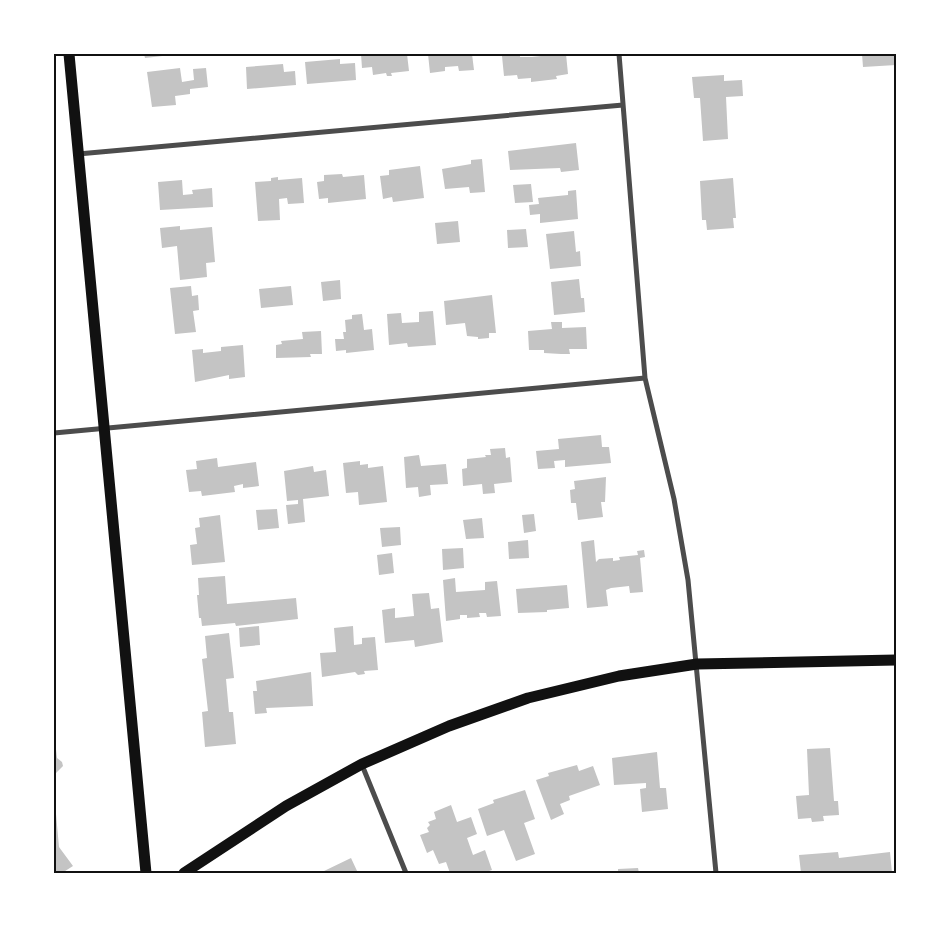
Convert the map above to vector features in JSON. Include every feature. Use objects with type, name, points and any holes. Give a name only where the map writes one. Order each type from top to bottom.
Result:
[{"type":"main road","points":[[69,54],[146,873]]},
{"type":"main road","points":[[184,873],[286,806],[362,764],[449,726],[544,693],[619,676],[697,664],[896,660]]},
{"type":"street","points":[[619,54],[645,378],[680,526],[688,580],[716,873]]},
{"type":"street","points":[[78,154],[623,105]]},
{"type":"street","points":[[54,433],[103,430],[645,378]]},
{"type":"street","points":[[362,764],[406,873]]},
{"type":"building","points":[[144,54],[170,54],[171,55],[145,58]]},
{"type":"building","points":[[361,54],[407,54],[409,71],[391,73],[392,76],[387,76],[386,73],[373,75],[372,67],[362,68]]},
{"type":"building","points":[[428,54],[472,54],[474,70],[459,71],[458,66],[445,67],[445,71],[430,73]]},
{"type":"building","points":[[520,54],[520,57],[532,57],[541,56],[541,54],[566,54],[568,74],[556,76],[557,79],[531,82],[531,78],[518,79],[517,75],[504,76],[502,56]]},
{"type":"building","points":[[862,54],[896,54],[896,65],[863,67]]},
{"type":"building","points":[[340,59],[340,64],[355,63],[356,80],[307,84],[305,62]]},
{"type":"building","points":[[283,64],[284,72],[295,71],[296,85],[247,89],[246,67]]},
{"type":"building","points":[[180,68],[182,82],[194,80],[193,69],[206,68],[208,87],[190,89],[190,94],[175,96],[176,105],[152,107],[147,72]]},
{"type":"building","points":[[724,75],[724,81],[742,80],[743,96],[726,97],[728,139],[703,141],[700,98],[694,98],[692,77]]},
{"type":"building","points":[[576,143],[579,170],[561,172],[560,168],[510,170],[508,151]]},
{"type":"building","points":[[482,159],[485,192],[470,193],[469,187],[445,189],[442,169],[471,164],[471,160]]},
{"type":"building","points":[[420,166],[424,198],[393,202],[392,197],[383,199],[380,176],[389,175],[389,170]]},
{"type":"building","points":[[342,174],[343,177],[364,175],[366,199],[328,203],[328,198],[319,199],[317,182],[324,181],[324,175]]},
{"type":"building","points":[[278,177],[278,180],[302,178],[304,203],[288,204],[287,198],[279,199],[280,220],[258,221],[255,182],[271,181],[271,178]]},
{"type":"building","points":[[733,178],[736,218],[733,218],[734,228],[707,230],[706,220],[702,220],[700,181]]},
{"type":"building","points":[[182,180],[183,195],[193,194],[192,190],[212,188],[213,207],[160,210],[158,182]]},
{"type":"building","points":[[531,184],[533,202],[515,203],[513,185]]},
{"type":"building","points":[[576,190],[578,219],[540,223],[540,214],[530,215],[529,205],[539,204],[538,198],[568,195],[568,191]]},
{"type":"building","points":[[458,221],[460,242],[437,244],[435,223]]},
{"type":"building","points":[[180,226],[180,230],[212,227],[215,262],[206,263],[207,277],[180,280],[177,246],[162,248],[160,228]]},
{"type":"building","points":[[526,229],[528,247],[508,248],[507,230]]},
{"type":"building","points":[[574,231],[576,252],[580,251],[581,266],[550,269],[546,234]]},
{"type":"building","points":[[579,279],[581,298],[584,298],[585,312],[554,315],[551,282]]},
{"type":"building","points":[[340,280],[341,299],[323,301],[321,282]]},
{"type":"building","points":[[191,286],[192,296],[198,295],[199,310],[193,311],[196,332],[175,334],[170,288]]},
{"type":"building","points":[[291,286],[293,305],[261,308],[259,289]]},
{"type":"building","points":[[492,295],[496,333],[489,333],[489,338],[478,339],[478,337],[467,336],[465,323],[446,325],[444,301]]},
{"type":"building","points":[[433,311],[436,345],[408,347],[407,343],[389,345],[387,314],[401,313],[402,323],[419,322],[419,312]]},
{"type":"building","points":[[362,314],[364,330],[372,329],[374,350],[346,353],[346,350],[336,351],[335,339],[344,339],[343,332],[346,332],[345,320],[352,319],[352,315]]},
{"type":"building","points":[[551,322],[562,322],[562,328],[586,327],[587,349],[569,349],[570,354],[544,353],[544,350],[529,350],[528,331],[552,329]]},
{"type":"building","points":[[321,331],[322,354],[310,354],[311,357],[276,358],[276,345],[282,344],[281,341],[303,339],[302,332]]},
{"type":"building","points":[[243,345],[245,377],[229,379],[229,375],[195,382],[192,350],[203,349],[203,353],[221,351],[221,347]]},
{"type":"building","points":[[601,435],[602,447],[609,447],[611,463],[565,467],[565,460],[554,461],[555,468],[538,469],[536,451],[559,449],[558,439]]},
{"type":"building","points":[[505,448],[506,458],[510,457],[512,482],[494,484],[495,493],[483,494],[482,484],[463,486],[462,469],[467,468],[467,459],[486,457],[485,455],[491,455],[490,449]]},
{"type":"building","points":[[419,455],[421,466],[446,464],[448,484],[430,485],[431,495],[419,497],[418,487],[406,488],[404,457]]},
{"type":"building","points":[[217,458],[218,467],[256,462],[259,486],[243,488],[243,484],[234,486],[235,492],[202,496],[201,491],[189,492],[186,470],[197,469],[196,461]]},
{"type":"building","points":[[360,461],[360,465],[368,464],[368,468],[383,466],[387,502],[359,505],[358,492],[346,493],[343,463]]},
{"type":"building","points":[[313,466],[314,472],[326,470],[329,496],[303,499],[305,522],[288,524],[286,505],[298,504],[298,500],[287,501],[284,471]]},
{"type":"building","points":[[606,477],[605,502],[601,502],[603,517],[578,520],[576,503],[571,503],[570,490],[575,489],[574,481]]},
{"type":"building","points":[[277,509],[279,528],[258,530],[256,510]]},
{"type":"building","points":[[534,514],[536,531],[524,533],[522,515]]},
{"type":"building","points":[[220,515],[225,562],[192,565],[190,545],[197,544],[195,528],[200,527],[199,518]]},
{"type":"building","points":[[482,518],[484,538],[466,539],[463,520]]},
{"type":"building","points":[[400,527],[401,545],[382,547],[380,528]]},
{"type":"building","points":[[528,540],[529,558],[509,559],[508,542]]},
{"type":"building","points":[[594,540],[596,562],[599,559],[613,558],[613,561],[620,560],[619,557],[638,555],[637,551],[644,550],[645,557],[640,558],[643,592],[630,593],[629,586],[611,588],[606,590],[608,606],[587,608],[581,542]]},
{"type":"building","points":[[463,548],[464,568],[443,570],[442,549]]},
{"type":"building","points":[[392,553],[394,573],[379,575],[377,555]]},
{"type":"building","points":[[225,576],[227,604],[296,598],[298,619],[236,626],[235,623],[202,626],[201,618],[199,618],[197,595],[199,595],[198,578]]},
{"type":"building","points":[[455,578],[456,592],[485,590],[485,582],[497,581],[501,616],[487,617],[486,613],[479,613],[480,617],[467,618],[467,615],[460,615],[460,619],[446,621],[443,580]]},
{"type":"building","points":[[567,585],[569,608],[547,610],[547,612],[518,613],[516,589]]},
{"type":"building","points":[[429,593],[431,609],[439,608],[443,642],[415,647],[414,640],[385,643],[382,610],[395,608],[395,618],[414,616],[412,594]]},
{"type":"building","points":[[259,626],[260,645],[240,647],[239,628]]},
{"type":"building","points":[[353,626],[354,645],[362,644],[362,638],[375,637],[378,670],[364,671],[365,674],[358,675],[355,672],[322,677],[320,653],[336,652],[334,628]]},
{"type":"building","points":[[229,633],[234,678],[226,679],[229,712],[233,712],[236,744],[205,747],[202,712],[208,711],[202,659],[207,658],[205,636]]},
{"type":"building","points":[[311,672],[313,706],[266,708],[267,713],[255,714],[253,691],[257,691],[256,681]]},
{"type":"building","points":[[54,732],[57,758],[62,762],[63,766],[54,775]]},
{"type":"building","points":[[830,748],[834,801],[838,801],[839,815],[823,816],[824,821],[812,822],[811,818],[798,819],[796,796],[809,795],[807,749]]},
{"type":"building","points":[[657,752],[660,788],[666,788],[668,809],[642,812],[640,789],[646,788],[646,783],[614,785],[612,758]]},
{"type":"building","points":[[577,765],[579,771],[593,766],[600,785],[569,796],[570,800],[560,804],[564,814],[551,820],[536,780],[549,776],[548,773]]},
{"type":"building","points":[[525,790],[535,819],[524,823],[535,854],[516,861],[504,830],[487,836],[478,809],[494,803],[493,800]]},
{"type":"building","points":[[451,805],[457,822],[471,817],[477,834],[467,838],[473,855],[485,850],[492,870],[483,873],[450,873],[446,862],[439,864],[433,850],[427,853],[420,835],[429,832],[427,828],[430,825],[428,822],[436,819],[434,812]]},
{"type":"building","points":[[54,814],[56,814],[59,847],[73,866],[62,873],[54,873]]},
{"type":"building","points":[[838,852],[839,858],[890,852],[892,873],[801,873],[799,855]]},
{"type":"building","points":[[351,858],[358,873],[322,872]]},
{"type":"building","points":[[638,868],[639,873],[618,873],[618,869]]}]
